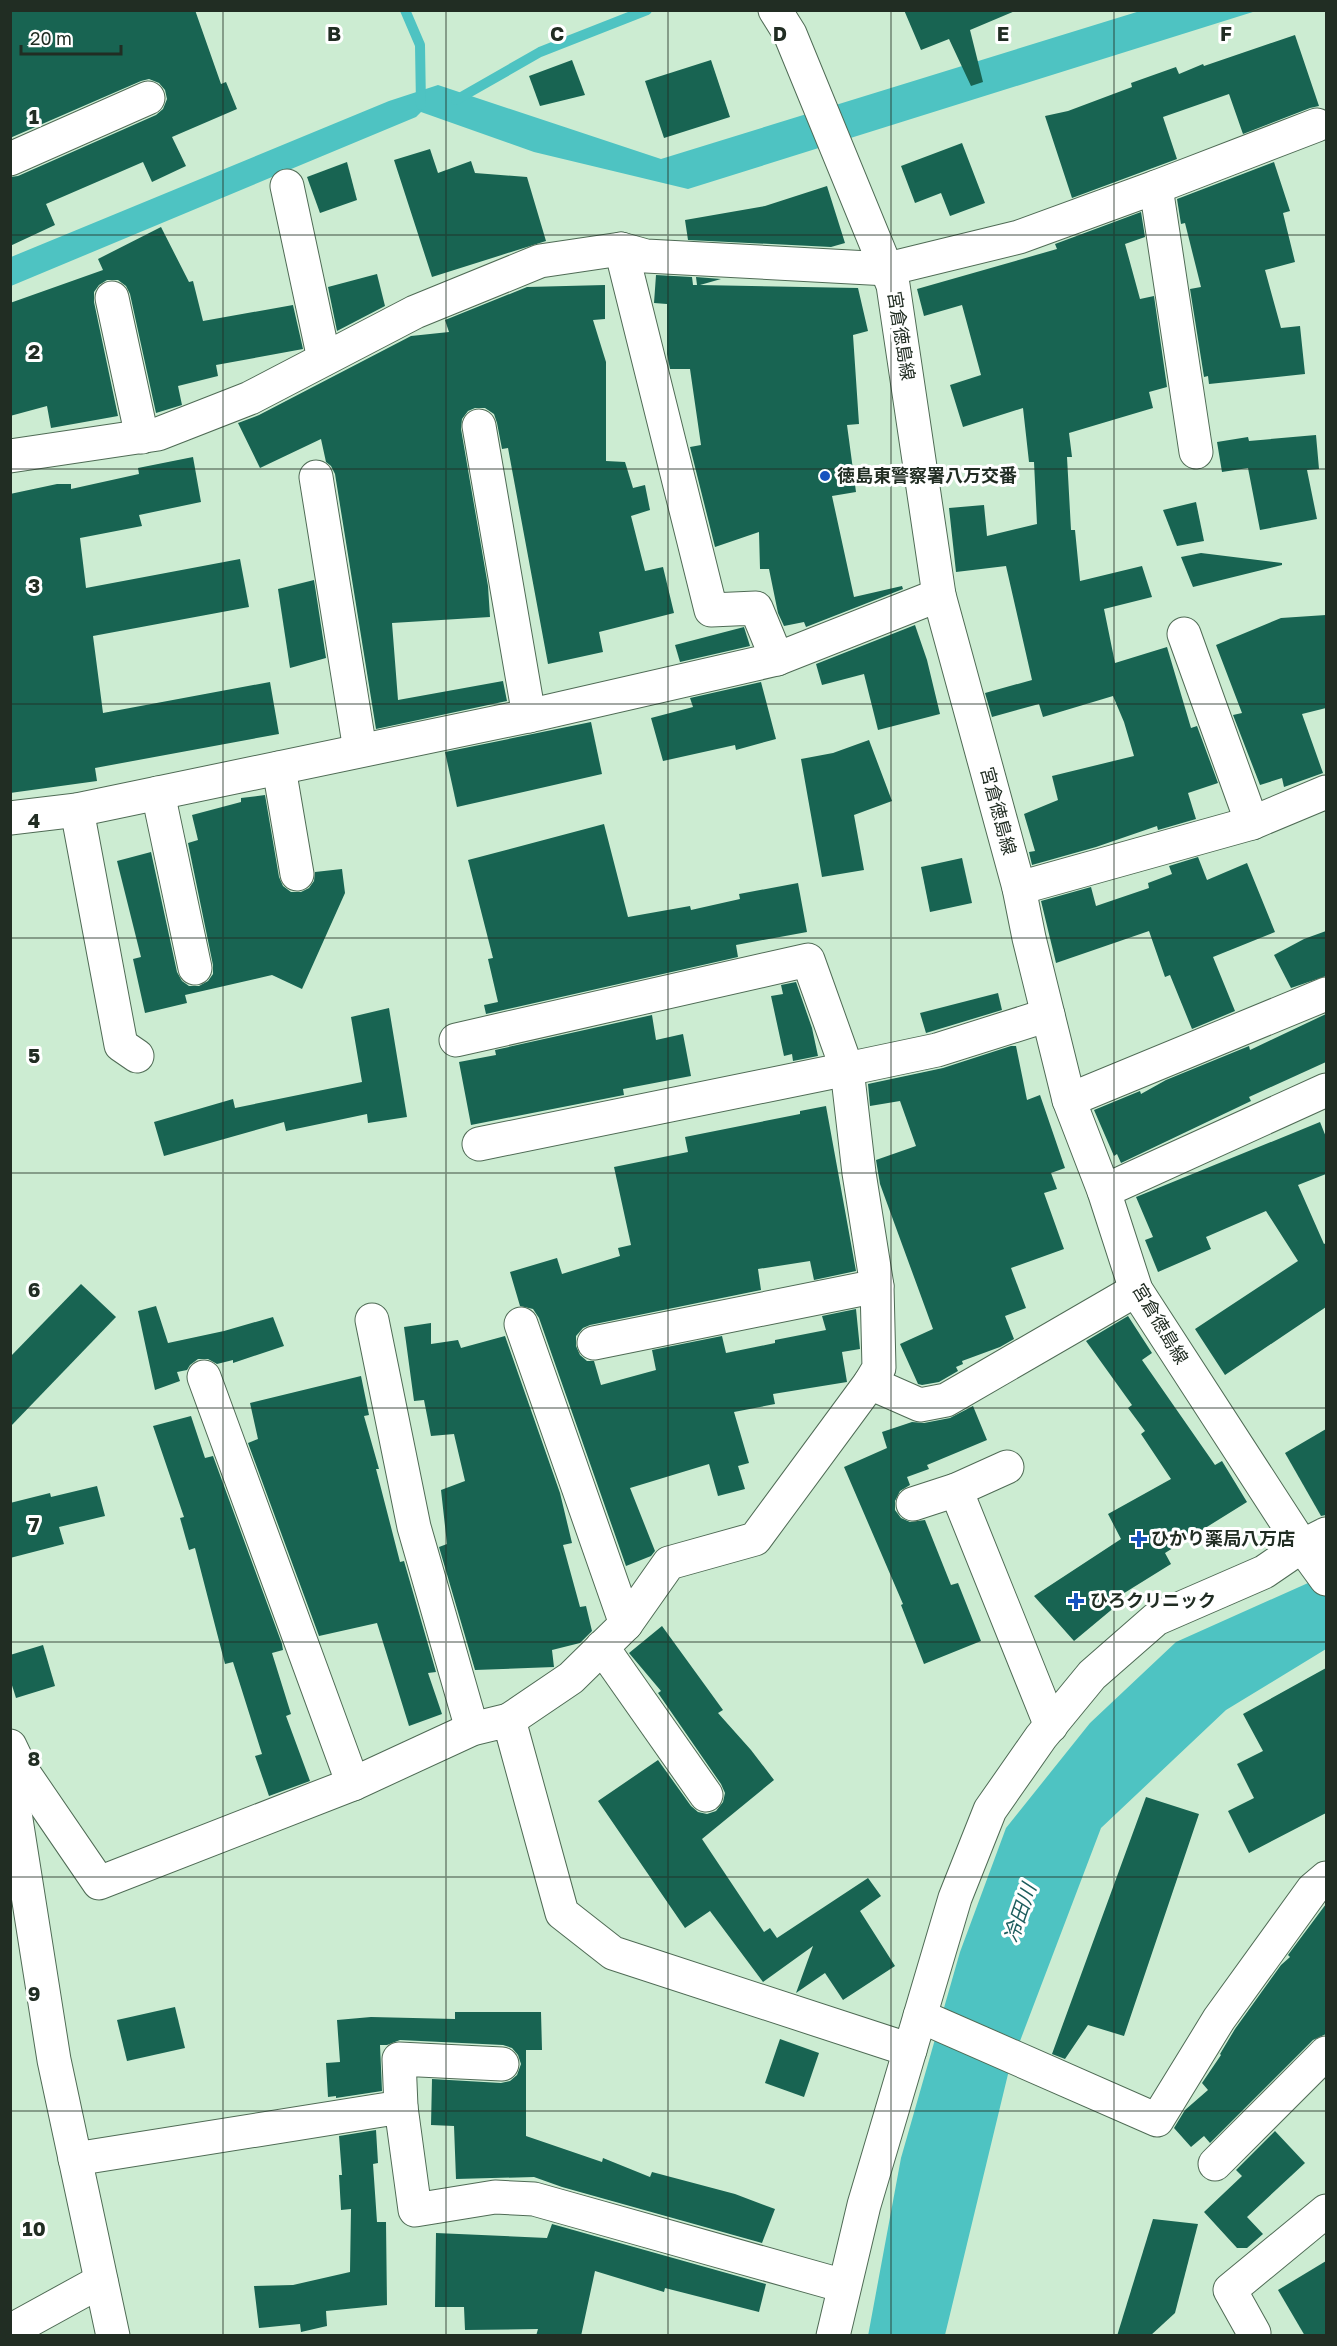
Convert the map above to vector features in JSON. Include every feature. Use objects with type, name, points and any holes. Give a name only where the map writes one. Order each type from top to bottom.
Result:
[{"type":"street","name":"宮倉徳島線","points":[[775,10],[790,34],[893,285],[939,595],[1018,888],[1069,1100],[1104,1191],[1136,1290],[1314,1540],[1324,1575]]},
{"type":"street","points":[[10,159],[148,98]]},
{"type":"street","points":[[10,456],[158,434],[249,398],[415,312],[540,261],[621,249],[646,256],[888,269],[1019,237],[1317,125]]},
{"type":"street","points":[[287,186],[324,359]]},
{"type":"street","points":[[1156,187],[1196,452]]},
{"type":"street","points":[[621,249],[711,610],[756,608],[777,659]]},
{"type":"street","points":[[112,298],[142,436]]},
{"type":"street","points":[[479,426],[529,716]]},
{"type":"street","points":[[316,477],[360,750]]},
{"type":"street","points":[[10,818],[76,810],[279,768],[529,716],[777,659],[939,595]]},
{"type":"street","points":[[1184,634],[1252,823]]},
{"type":"street","points":[[279,768],[297,874]]},
{"type":"street","points":[[1018,888],[1252,823],[1326,792]]},
{"type":"street","points":[[158,793],[195,968]]},
{"type":"street","points":[[76,810],[121,1045],[137,1056]]},
{"type":"street","points":[[13,1776],[99,1883],[353,1784],[472,1729],[508,1720],[571,1678],[603,1647],[626,1624],[669,1563],[755,1539],[870,1383],[879,1368],[878,1286],[859,1173],[847,1069],[808,960],[456,1040]]},
{"type":"street","points":[[1069,1100],[1326,994]]},
{"type":"street","points":[[479,1143],[937,1050],[1048,1016]]},
{"type":"street","points":[[1104,1191],[1326,1090]]},
{"type":"street","points":[[594,1343],[878,1286]]},
{"type":"street","points":[[870,1383],[920,1405],[946,1400],[1136,1290]]},
{"type":"street","points":[[372,1320],[414,1527],[472,1729]]},
{"type":"street","points":[[521,1324],[626,1624]]},
{"type":"street","points":[[204,1377],[353,1784]]},
{"type":"street","points":[[913,1503],[956,1490],[1007,1467]]},
{"type":"street","points":[[956,1490],[1051,1726]]},
{"type":"street","points":[[833,2336],[864,2205],[955,1898],[990,1810],[1051,1726],[1092,1675],[1156,1619],[1264,1572],[1314,1540]]},
{"type":"street","points":[[603,1647],[706,1795]]},
{"type":"street","points":[[508,1720],[562,1913],[613,1953],[910,2050]]},
{"type":"street","points":[[13,1776],[54,2060],[113,2336]]},
{"type":"street","points":[[920,2016],[1157,2120],[1219,2019],[1313,1889],[1326,1878]]},
{"type":"street","points":[[1215,2164],[1326,2053]]},
{"type":"street","points":[[501,2064],[399,2059],[401,2107],[415,2210],[495,2197],[534,2199],[844,2286]]},
{"type":"street","points":[[75,2159],[401,2107]]},
{"type":"street","points":[[1254,2333],[1230,2290],[1326,2213]]},
{"type":"street","points":[[10,2331],[101,2281]]},
{"type":"water","points":[[1140,11],[1256,11],[688,189],[534,152],[421,112],[416,117],[11,286],[11,257],[389,101],[438,85],[661,159]]},
{"type":"water","name":"冷田川","points":[[1326,1575],[1326,1649],[1226,1710],[1101,1828],[1009,2070],[945,2335],[868,2336],[901,2158],[960,1952],[1006,1828],[1090,1723],[1176,1642]]},
{"type":"building","points":[[10,10],[195,10],[221,84],[226,82],[237,109],[172,137],[186,166],[152,182],[143,162],[46,204],[55,225],[10,246],[10,177],[18,176],[156,115],[163,109],[167,99],[165,90],[159,83],[149,79],[10,138]]},
{"type":"building","points":[[904,10],[1015,11],[970,30],[983,82],[971,86],[949,39],[921,50]]},
{"type":"building","points":[[1295,35],[1319,106],[1243,134],[1229,94],[1163,117],[1177,159],[1072,198],[1045,116],[1068,111],[1132,87],[1131,83],[1176,67],[1179,74],[1203,64],[1204,66]]},
{"type":"building","points":[[572,60],[585,95],[540,106],[529,76]]},
{"type":"building","points":[[711,60],[730,117],[664,138],[645,81]]},
{"type":"building","points":[[962,143],[985,203],[950,216],[941,193],[915,203],[901,166]]},
{"type":"building","points":[[430,149],[438,173],[471,161],[475,173],[527,177],[546,241],[432,277],[394,160]]},
{"type":"building","points":[[347,162],[357,200],[320,213],[307,177]]},
{"type":"building","points":[[1274,162],[1290,211],[1283,213],[1295,262],[1265,270],[1281,328],[1300,326],[1305,374],[1209,384],[1208,376],[1204,377],[1190,289],[1201,287],[1185,223],[1181,224],[1177,199]]},
{"type":"building","points":[[827,186],[845,243],[831,247],[688,240],[685,220],[765,206]]},
{"type":"building","points":[[1141,212],[1145,237],[1125,244],[1140,299],[1154,296],[1167,387],[1149,392],[1153,408],[1069,433],[1072,457],[1067,457],[1071,530],[1075,530],[1080,581],[1142,566],[1152,597],[1104,609],[1115,663],[1167,647],[1191,728],[1197,726],[1218,783],[1188,793],[1196,819],[1158,830],[1157,826],[1096,847],[1032,865],[1029,852],[1035,851],[1024,814],[1058,800],[1052,776],[1134,756],[1113,696],[1043,717],[1039,704],[992,717],[985,693],[1032,680],[1006,566],[956,572],[949,508],[984,505],[987,536],[1037,524],[1034,462],[1029,462],[1023,408],[963,427],[950,385],[981,375],[962,305],[924,316],[917,289],[1057,249],[1055,244]]},
{"type":"building","points":[[161,227],[189,282],[193,281],[203,321],[293,305],[303,349],[216,365],[218,376],[178,386],[182,405],[156,413],[130,294],[126,286],[118,280],[107,280],[94,292],[94,302],[118,416],[51,428],[47,406],[10,416],[10,303],[103,270],[98,259]]},
{"type":"building","points":[[377,274],[385,306],[337,331],[328,287]]},
{"type":"building","points":[[656,275],[692,277],[693,285],[697,285],[696,277],[721,279],[700,285],[858,288],[868,331],[853,335],[859,424],[847,425],[856,492],[832,496],[854,597],[902,586],[903,589],[806,627],[804,622],[784,626],[778,613],[769,569],[760,569],[759,532],[715,547],[690,447],[701,445],[690,369],[670,369],[667,354],[667,304],[654,303]]},
{"type":"building","points":[[605,285],[605,319],[593,320],[606,362],[606,461],[625,462],[633,488],[645,485],[650,510],[631,516],[645,571],[663,567],[674,613],[599,632],[603,652],[548,664],[508,448],[502,449],[494,414],[485,408],[475,408],[468,411],[462,419],[461,429],[488,586],[490,617],[392,623],[398,700],[503,681],[507,701],[376,729],[335,474],[326,462],[321,439],[260,468],[238,423],[259,415],[411,336],[449,332],[445,320],[527,287]]},
{"type":"building","points":[[1316,435],[1319,469],[1307,470],[1317,519],[1260,530],[1248,468],[1222,472],[1217,442],[1248,437],[1249,441]]},
{"type":"building","points":[[193,457],[201,502],[139,515],[142,526],[80,538],[86,588],[240,559],[249,607],[93,636],[103,713],[270,682],[279,734],[95,768],[97,781],[10,793],[10,494],[57,484],[71,484],[71,489],[139,474],[138,468]]},
{"type":"building","points":[[1196,502],[1204,541],[1177,546],[1163,510]]},
{"type":"building","points":[[1201,553],[1282,563],[1282,565],[1193,587],[1181,557]]},
{"type":"building","points":[[314,580],[326,658],[290,668],[278,589]]},
{"type":"building","points":[[1326,615],[1326,708],[1302,714],[1323,773],[1284,787],[1282,778],[1260,785],[1233,715],[1242,713],[1216,645],[1281,618]]},
{"type":"building","points":[[915,625],[927,660],[940,714],[878,730],[864,674],[822,685],[816,664]]},
{"type":"building","points":[[744,627],[750,646],[680,662],[675,645]]},
{"type":"building","points":[[761,682],[776,739],[736,750],[735,745],[663,761],[651,718],[693,707],[690,698]]},
{"type":"building","points":[[591,722],[602,774],[457,807],[445,752]]},
{"type":"building","points":[[869,740],[892,801],[854,815],[864,870],[822,877],[801,759],[833,753]]},
{"type":"building","points":[[265,795],[279,877],[283,886],[291,892],[301,892],[309,888],[314,881],[315,872],[342,869],[345,893],[302,989],[272,975],[185,995],[187,1003],[145,1013],[133,959],[141,957],[117,861],[151,852],[177,972],[182,981],[189,986],[199,986],[208,981],[213,974],[213,965],[188,843],[198,840],[192,815],[241,802],[241,798]]},
{"type":"building","points":[[604,824],[628,917],[690,906],[691,910],[740,899],[739,894],[798,883],[807,932],[736,945],[738,957],[486,1014],[484,1005],[498,1002],[488,959],[493,958],[468,860]]},
{"type":"building","points":[[1198,857],[1207,880],[1247,863],[1275,932],[1213,957],[1235,1011],[1192,1029],[1170,975],[1165,977],[1149,931],[1056,963],[1041,901],[1091,887],[1096,906],[1149,888],[1148,883],[1172,874],[1169,866]]},
{"type":"building","points":[[962,858],[972,903],[930,912],[921,867]]},
{"type":"building","points":[[1326,931],[1326,976],[1291,988],[1274,955],[1304,939]]},
{"type":"building","points":[[796,982],[812,1028],[818,1056],[793,1061],[792,1054],[784,1056],[771,996],[783,994],[781,985]]},
{"type":"building","points":[[998,993],[1002,1010],[926,1033],[920,1013]]},
{"type":"building","points":[[389,1008],[407,1117],[368,1123],[367,1114],[286,1131],[284,1122],[164,1156],[154,1122],[233,1099],[235,1108],[362,1082],[351,1017]]},
{"type":"building","points":[[1326,1014],[1326,1062],[1249,1097],[1251,1101],[1121,1163],[1117,1154],[1114,1156],[1094,1110],[1140,1091],[1141,1094],[1166,1080],[1249,1046],[1250,1050]]},
{"type":"building","points":[[652,1015],[656,1040],[683,1034],[691,1076],[623,1089],[624,1095],[471,1125],[459,1062],[496,1055],[495,1050]]},
{"type":"building","points":[[1016,1046],[1027,1100],[1040,1095],[1065,1168],[1051,1173],[1057,1189],[1044,1193],[1064,1249],[1011,1268],[1026,1308],[1005,1316],[1014,1339],[1000,1347],[962,1361],[963,1364],[956,1367],[958,1371],[939,1382],[918,1384],[900,1344],[933,1329],[880,1184],[876,1160],[916,1146],[900,1101],[870,1106],[868,1084],[943,1068]]},
{"type":"building","points":[[826,1106],[856,1271],[814,1280],[810,1261],[758,1269],[761,1290],[590,1325],[583,1328],[576,1336],[576,1346],[580,1355],[587,1361],[594,1361],[601,1385],[656,1370],[652,1350],[722,1336],[726,1353],[826,1330],[822,1316],[856,1309],[860,1349],[842,1352],[847,1382],[773,1394],[775,1404],[734,1412],[749,1463],[738,1466],[745,1489],[718,1496],[709,1464],[630,1488],[655,1551],[651,1556],[626,1566],[539,1318],[533,1309],[520,1306],[510,1272],[557,1258],[562,1274],[620,1256],[618,1248],[631,1245],[614,1167],[688,1152],[685,1137],[800,1114],[800,1111]]},
{"type":"building","points":[[1320,1122],[1326,1137],[1326,1174],[1298,1185],[1324,1244],[1326,1243],[1326,1307],[1225,1375],[1195,1329],[1298,1261],[1266,1211],[1206,1237],[1211,1249],[1158,1272],[1145,1240],[1153,1237],[1136,1197]]},
{"type":"building","points":[[81,1284],[116,1317],[10,1427],[10,1357]]},
{"type":"building","points":[[156,1306],[168,1343],[224,1331],[273,1317],[284,1346],[233,1363],[233,1360],[217,1364],[208,1359],[198,1359],[187,1370],[177,1372],[180,1381],[155,1390],[138,1311]]},
{"type":"building","points":[[1128,1316],[1152,1353],[1142,1360],[1215,1465],[1222,1461],[1247,1502],[1165,1553],[1171,1564],[1113,1600],[1116,1606],[1074,1641],[1034,1596],[1121,1539],[1108,1514],[1171,1479],[1141,1434],[1145,1431],[1128,1408],[1132,1405],[1086,1341]]},
{"type":"building","points":[[431,1323],[431,1344],[458,1340],[461,1348],[505,1336],[560,1493],[572,1543],[563,1545],[580,1607],[586,1606],[592,1631],[580,1643],[552,1650],[554,1667],[475,1670],[439,1547],[447,1544],[441,1490],[465,1481],[454,1434],[431,1436],[424,1400],[414,1401],[404,1327]]},
{"type":"building","points":[[361,1376],[369,1415],[364,1416],[379,1469],[376,1469],[400,1562],[404,1561],[436,1672],[428,1673],[442,1714],[409,1726],[377,1623],[319,1636],[248,1443],[258,1439],[250,1403]]},
{"type":"building","points":[[973,1406],[987,1440],[927,1465],[929,1469],[907,1477],[910,1485],[900,1491],[895,1501],[895,1510],[901,1518],[910,1522],[925,1520],[951,1585],[958,1583],[981,1641],[924,1664],[901,1605],[903,1604],[844,1467],[887,1448],[882,1432],[912,1422],[924,1423],[950,1418]]},
{"type":"building","points":[[191,1416],[205,1458],[213,1456],[282,1644],[283,1650],[272,1653],[291,1714],[286,1716],[310,1781],[269,1796],[255,1756],[262,1754],[233,1662],[225,1664],[195,1548],[189,1550],[180,1518],[184,1517],[153,1426]]},
{"type":"building","points":[[1326,1429],[1326,1515],[1321,1516],[1285,1453]]},
{"type":"building","points":[[97,1486],[105,1516],[59,1527],[64,1544],[10,1558],[10,1503],[50,1493],[51,1497]]},
{"type":"building","points":[[662,1626],[723,1710],[718,1713],[774,1780],[702,1839],[764,1932],[770,1928],[777,1938],[868,1878],[881,1896],[860,1911],[895,1966],[843,2000],[825,1973],[796,1993],[813,1946],[763,1982],[710,1911],[685,1928],[598,1801],[658,1760],[691,1806],[698,1812],[707,1814],[716,1811],[723,1802],[725,1793],[721,1784],[658,1693],[661,1691],[629,1653]]},
{"type":"building","points":[[43,1645],[55,1686],[16,1698],[10,1679],[10,1655]]},
{"type":"building","points":[[1326,1668],[1326,1813],[1249,1853],[1228,1811],[1254,1798],[1237,1764],[1263,1751],[1243,1714]]},
{"type":"building","points":[[1146,1797],[1199,1814],[1124,2036],[1088,2025],[1065,2059],[1052,2054]]},
{"type":"building","points":[[1326,1904],[1326,2034],[1313,2040],[1210,2143],[1204,2136],[1191,2147],[1174,2128],[1185,2110],[1208,2090],[1202,2083],[1235,2029],[1281,1965],[1290,1957],[1288,1955]]},
{"type":"building","points":[[175,2007],[185,2048],[127,2061],[117,2020]]},
{"type":"building","points":[[455,2012],[541,2012],[542,2050],[526,2050],[526,2136],[602,2162],[603,2158],[650,2177],[652,2172],[735,2194],[775,2209],[762,2243],[562,2187],[534,2177],[456,2179],[454,2126],[431,2125],[432,2079],[501,2083],[510,2081],[517,2075],[521,2064],[512,2048],[503,2045],[400,2040],[380,2045],[382,2091],[336,2098],[336,2096],[328,2097],[326,2063],[340,2062],[337,2020],[371,2017],[455,2019]]},
{"type":"building","points":[[780,2039],[819,2053],[804,2097],[765,2083]]},
{"type":"building","points":[[376,2130],[378,2163],[373,2164],[377,2222],[386,2222],[387,2305],[326,2311],[327,2326],[301,2332],[300,2324],[259,2328],[254,2286],[293,2285],[350,2272],[351,2209],[341,2210],[339,2175],[342,2175],[339,2136]]},
{"type":"building","points":[[1275,2131],[1305,2163],[1247,2217],[1263,2234],[1247,2248],[1237,2248],[1204,2212],[1242,2176],[1236,2170]]},
{"type":"building","points":[[1153,2219],[1198,2224],[1175,2313],[1150,2336],[1117,2336]]},
{"type":"building","points":[[552,2224],[766,2284],[759,2312],[665,2288],[664,2292],[595,2271],[581,2336],[536,2336],[538,2329],[465,2330],[464,2307],[435,2307],[436,2233],[547,2238]]},
{"type":"building","points":[[1326,2261],[1326,2336],[1305,2336],[1278,2290]]},
{"type":"waterway","points":[[405,10],[420,45],[421,105]]},
{"type":"waterway","points":[[456,100],[540,52],[647,10]]},
{"type":"place","name":"徳島東警察署八万交番","points":[[825,476]]},
{"type":"place","name":"ひかり薬局八万店","points":[[1139,1539]]},
{"type":"place","name":"ひろクリニック","points":[[1076,1601]]}]
